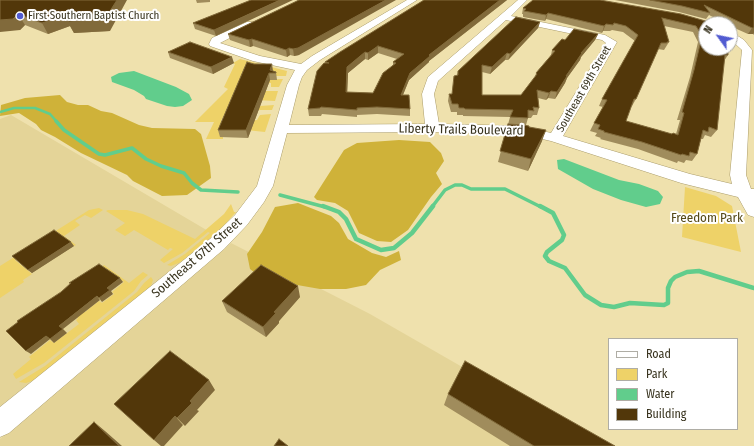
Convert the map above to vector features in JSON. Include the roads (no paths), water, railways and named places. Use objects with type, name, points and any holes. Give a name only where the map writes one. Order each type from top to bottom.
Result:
[{"type":"street","name":"Southeast 67th Street","points":[[0,424],[232,230],[249,211],[265,186],[293,85],[304,68],[316,58],[413,0]]},
{"type":"street","points":[[433,128],[428,94],[432,80],[524,0]]},
{"type":"street","name":"Southeast 69th Street","points":[[504,17],[609,40],[612,42],[555,138]]},
{"type":"street","points":[[256,22],[213,42],[218,46],[257,59],[304,68]]},
{"type":"street","points":[[738,40],[747,50],[738,175],[749,194],[754,211]]},
{"type":"street","name":"Liberty Trails Boulevard","points":[[280,129],[433,128],[511,129],[535,132],[686,179],[749,194]]},
{"type":"water","points":[[134,71],[176,87],[189,94],[192,100],[183,106],[167,106],[146,99],[134,90],[112,82],[111,77],[119,73]]},
{"type":"water","points":[[564,159],[619,180],[639,184],[658,191],[663,197],[660,204],[646,207],[621,200],[593,189],[558,169],[557,160]]},
{"type":"waterway","points":[[0,112],[14,108],[35,108],[50,114],[57,122]]},
{"type":"waterway","points":[[56,121],[64,130],[99,154],[105,155],[132,148],[146,159],[161,166],[184,173],[192,183],[201,190],[238,192]]},
{"type":"waterway","points":[[432,207],[445,190],[455,185],[462,185],[471,189],[505,189],[541,207]]},
{"type":"waterway","points":[[280,195],[325,207]]},
{"type":"waterway","points":[[323,206],[339,212],[346,219],[356,239],[381,250],[394,248],[412,233],[433,206]]},
{"type":"waterway","points":[[540,206],[553,213],[564,235],[562,240],[547,252],[545,256],[549,261],[565,268],[585,295],[601,305],[614,307],[630,303],[664,305],[668,303],[668,288],[671,281],[675,277],[687,272],[699,271],[754,288]]},
{"type":"place","name":"First Southern Baptist Church","points":[[20,16]]},
{"type":"park label","name":"Freedom Park","points":[[707,218]]}]
